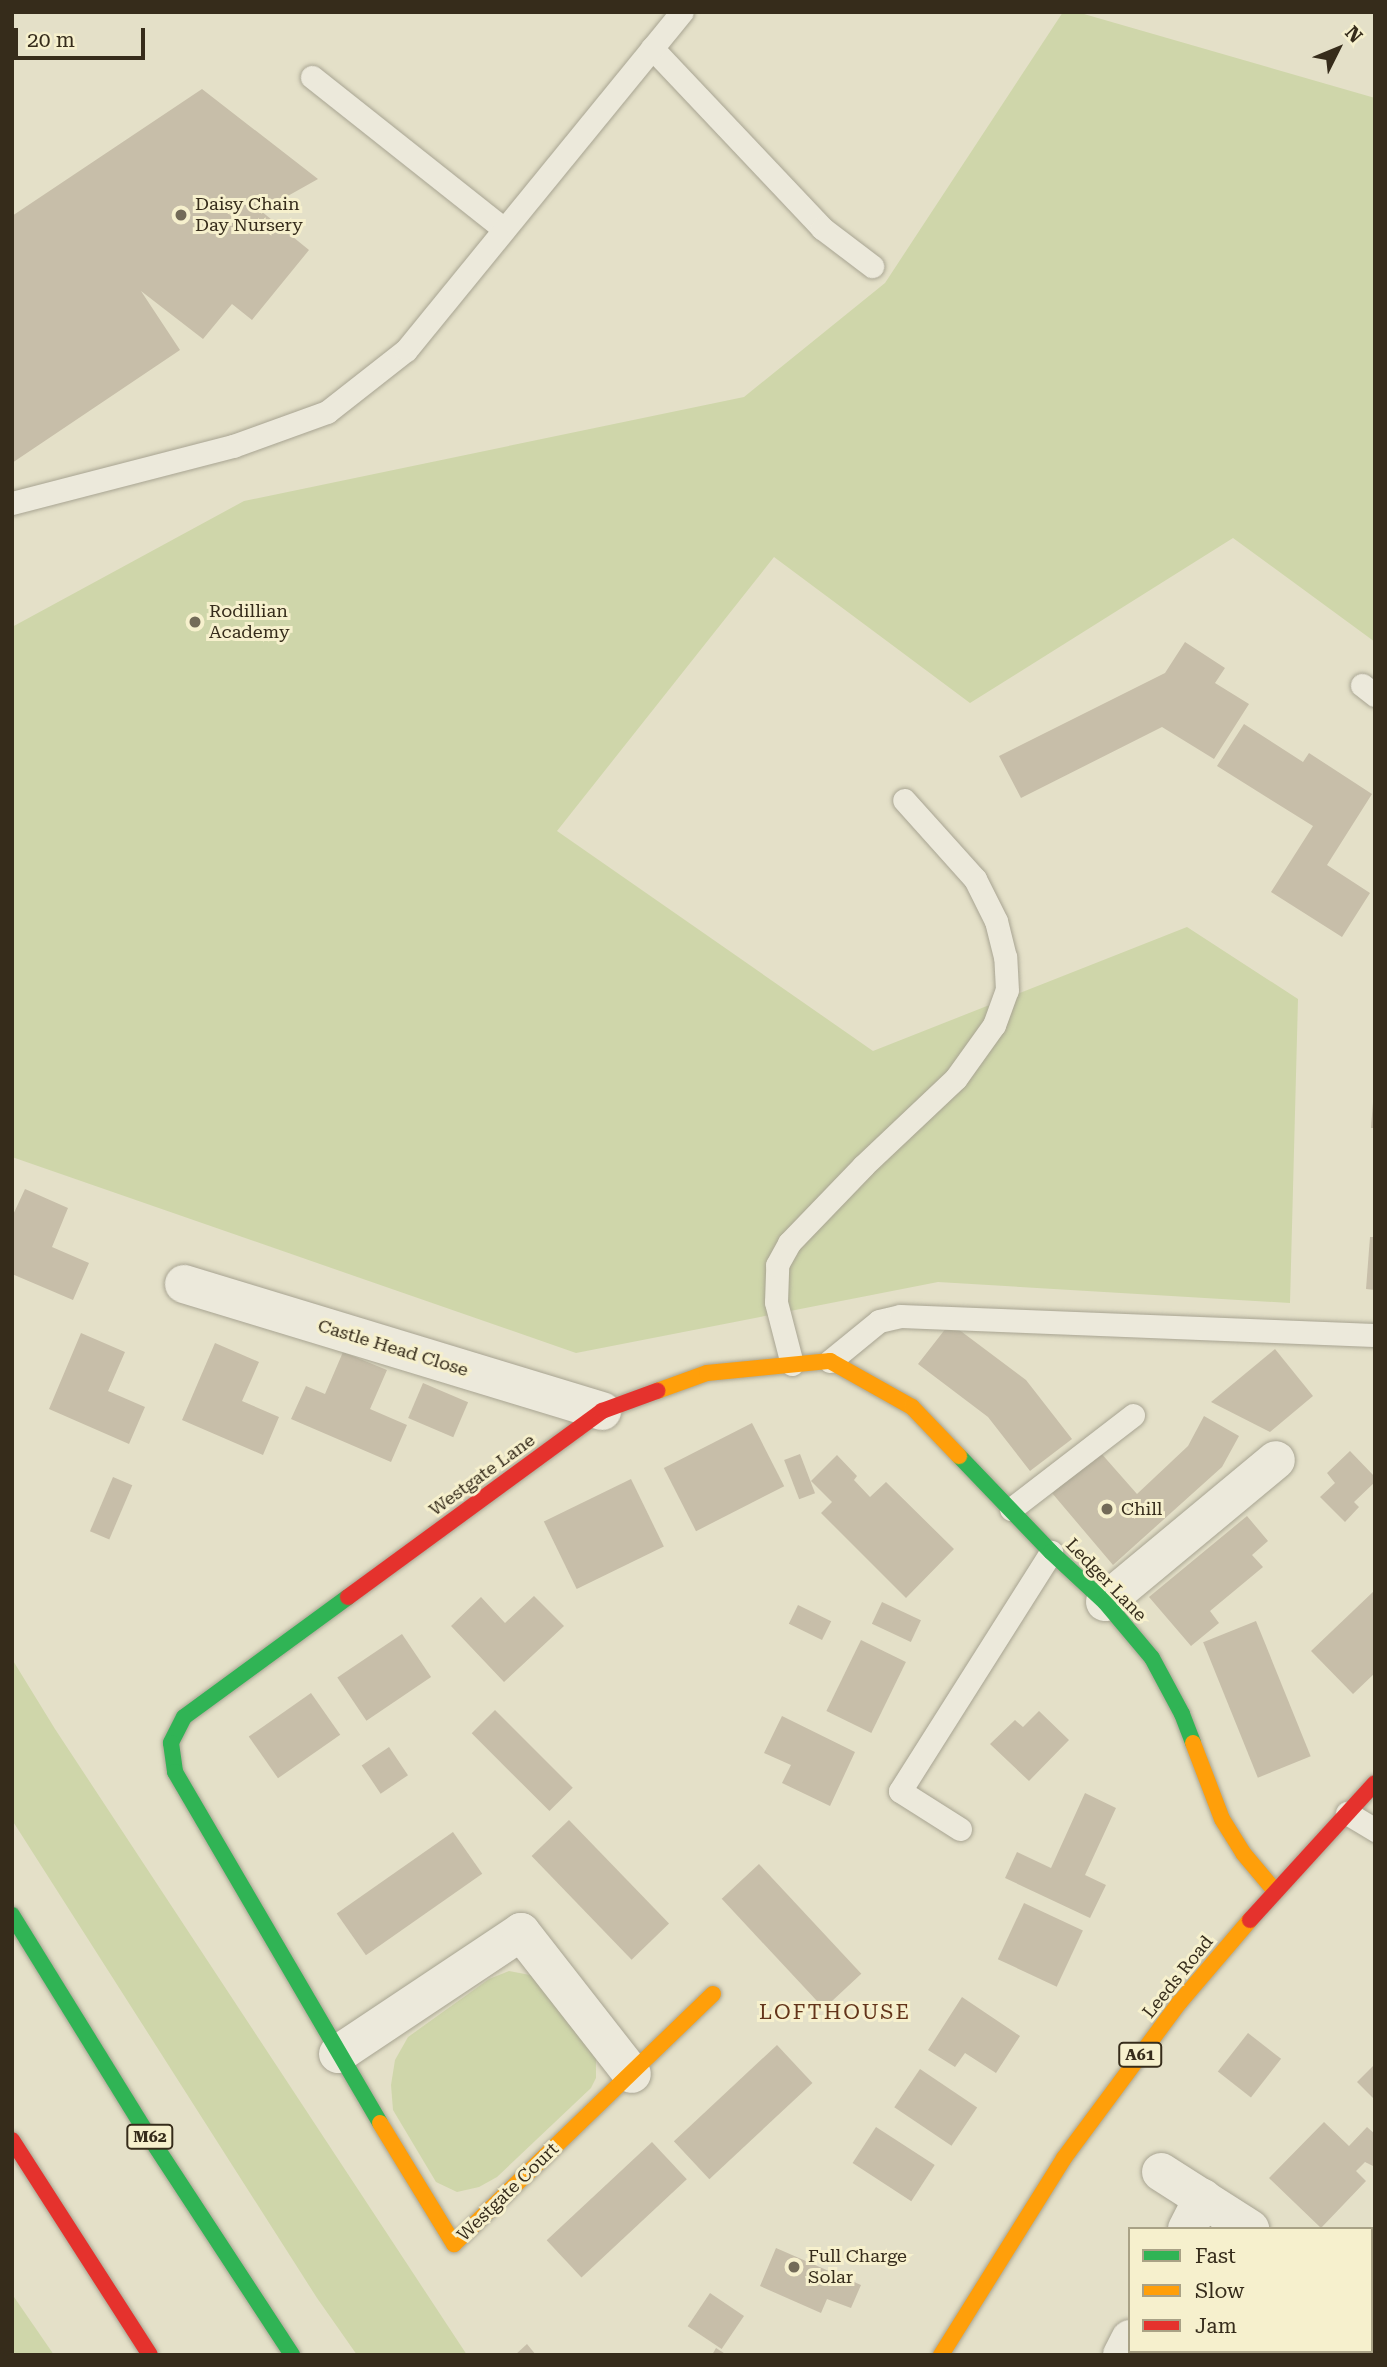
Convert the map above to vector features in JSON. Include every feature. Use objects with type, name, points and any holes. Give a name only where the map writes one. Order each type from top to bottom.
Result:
[{"type":"main road","name":"Westgate Lane","points":[[195,1708],[602,1412],[707,1373],[830,1360]]},
{"type":"main road","name":"Ledger Lane","points":[[830,1360],[912,1407],[1051,1552],[1105,1602],[1152,1658],[1182,1714],[1222,1819],[1243,1853],[1275,1891]]},
{"type":"main road","name":"Westgate Court","points":[[195,1708],[176,1730],[171,1743],[175,1772],[338,2054],[454,2244],[713,1994]]},
{"type":"main road","name":"Leeds Road","points":[[942,2355],[1064,2158],[1180,2002],[1275,1891],[1375,1783]]},
{"type":"main road","name":"M62","points":[[12,1915],[145,2130],[292,2355]]},
{"type":"main road","points":[[12,2140],[150,2355]]},
{"type":"street","name":"Castle Head Close","points":[[184,1284],[602,1412]]},
{"type":"street","points":[[1105,1602],[1276,1460]]},
{"type":"street","points":[[338,2054],[522,1932],[632,2074]]},
{"type":"street","points":[[1161,2172],[1195,2214],[1243,2227]]},
{"type":"lane","points":[[12,503],[233,446],[327,412],[406,351],[682,12]]},
{"type":"lane","points":[[652,48],[822,228],[872,266]]},
{"type":"lane","points":[[312,77],[504,229]]},
{"type":"lane","points":[[792,1364],[776,1302],[777,1265],[789,1243],[863,1166],[956,1078],[994,1025],[1007,990],[1005,957],[996,921],[975,879],[904,800]]},
{"type":"lane","points":[[830,1360],[879,1321],[900,1316],[1375,1335]]},
{"type":"lane","points":[[1011,1509],[1133,1415]]},
{"type":"lane","points":[[960,1829],[900,1791],[1051,1552]]},
{"type":"lane","points":[[1348,1812],[1375,1830]]},
{"type":"green space","points":[[1063,12],[1077,12],[1375,98],[1375,642],[1233,538],[970,703],[774,557],[557,831],[873,1051],[1187,927],[1298,999],[1290,1303],[938,1282],[576,1353],[12,1157],[12,627],[244,501],[744,397],[885,283]]},
{"type":"green space","points":[[12,1659],[55,1729],[467,2355],[357,2355],[317,2298],[12,1820]]},
{"type":"green space","points":[[509,1971],[530,1975],[539,1981],[596,2054],[596,2078],[591,2088],[497,2177],[479,2187],[457,2192],[436,2182],[393,2110],[391,2085],[395,2060],[408,2037],[489,1979]]},
{"type":"green space","points":[[12,2294],[54,2355],[12,2355]]},
{"type":"building","points":[[202,89],[318,179],[261,211],[309,250],[252,320],[232,304],[203,339],[141,291],[180,350],[12,463],[12,216]]},
{"type":"building","points":[[1185,642],[1225,668],[1215,683],[1249,704],[1214,759],[1162,727],[1021,798],[999,756],[1165,673]]},
{"type":"building","points":[[1244,724],[1303,762],[1309,753],[1372,794],[1327,865],[1370,893],[1342,937],[1271,892],[1313,826],[1217,766]]},
{"type":"building","points":[[1373,1102],[1375,1128],[1371,1128]]},
{"type":"building","points":[[25,1189],[68,1208],[52,1247],[89,1263],[73,1300],[12,1274],[12,1217]]},
{"type":"building","points":[[1370,1237],[1375,1237],[1375,1290],[1366,1289]]},
{"type":"building","points":[[950,1323],[1026,1380],[1072,1439],[1030,1471],[988,1417],[918,1364]]},
{"type":"building","points":[[81,1333],[125,1352],[108,1391],[145,1407],[129,1444],[49,1409]]},
{"type":"building","points":[[215,1343],[259,1362],[242,1401],[279,1417],[263,1455],[182,1420]]},
{"type":"building","points":[[1275,1349],[1313,1396],[1270,1432],[1211,1402]]},
{"type":"building","points":[[343,1352],[387,1370],[370,1409],[407,1425],[391,1462],[291,1419],[306,1386],[325,1394]]},
{"type":"building","points":[[423,1383],[468,1402],[453,1437],[408,1418]]},
{"type":"building","points":[[1204,1416],[1239,1436],[1222,1467],[1113,1565],[1052,1493],[1100,1452],[1137,1494],[1188,1446]]},
{"type":"building","points":[[752,1423],[784,1486],[696,1531],[664,1468]]},
{"type":"building","points":[[1350,1451],[1375,1477],[1375,1482],[1354,1502],[1359,1507],[1345,1522],[1320,1497],[1335,1483],[1327,1473]]},
{"type":"building","points":[[800,1454],[815,1493],[799,1499],[784,1460]]},
{"type":"building","points":[[837,1455],[857,1476],[854,1480],[870,1497],[886,1482],[954,1549],[906,1598],[821,1513],[832,1502],[811,1481]]},
{"type":"building","points":[[113,1477],[132,1485],[109,1540],[90,1531]]},
{"type":"building","points":[[631,1479],[664,1546],[577,1589],[544,1522]]},
{"type":"building","points":[[1247,1516],[1268,1541],[1252,1555],[1263,1567],[1210,1611],[1219,1623],[1191,1646],[1149,1597]]},
{"type":"building","points":[[1375,1590],[1375,1673],[1353,1694],[1311,1651]]},
{"type":"building","points":[[534,1596],[564,1626],[504,1682],[451,1626],[481,1597],[505,1623]]},
{"type":"building","points":[[882,1602],[921,1620],[911,1642],[872,1624]]},
{"type":"building","points":[[798,1605],[831,1621],[822,1640],[789,1624]]},
{"type":"building","points":[[1256,1621],[1311,1756],[1258,1778],[1203,1642]]},
{"type":"building","points":[[402,1634],[431,1677],[366,1721],[337,1678]]},
{"type":"building","points":[[861,1640],[906,1662],[871,1733],[826,1711]]},
{"type":"building","points":[[311,1693],[340,1735],[278,1778],[249,1737]]},
{"type":"building","points":[[495,1710],[573,1788],[549,1811],[472,1733]]},
{"type":"building","points":[[1039,1711],[1069,1740],[1029,1781],[990,1744],[1015,1720],[1023,1727]]},
{"type":"building","points":[[782,1716],[855,1752],[830,1806],[782,1783],[791,1765],[764,1753]]},
{"type":"building","points":[[389,1747],[408,1775],[381,1794],[362,1765]]},
{"type":"building","points":[[1085,1793],[1116,1808],[1085,1875],[1106,1885],[1090,1918],[1005,1878],[1017,1852],[1051,1868]]},
{"type":"building","points":[[569,1820],[669,1924],[632,1960],[532,1856]]},
{"type":"building","points":[[453,1832],[482,1874],[366,1955],[337,1913]]},
{"type":"building","points":[[759,1864],[861,1974],[824,2008],[722,1899]]},
{"type":"building","points":[[1024,1903],[1083,1930],[1057,1987],[998,1959]]},
{"type":"building","points":[[962,1997],[1020,2036],[996,2073],[965,2053],[955,2067],[928,2050]]},
{"type":"building","points":[[1248,2033],[1281,2059],[1251,2097],[1218,2072]]},
{"type":"building","points":[[777,2045],[812,2083],[709,2179],[674,2141]]},
{"type":"building","points":[[1375,2064],[1375,2100],[1357,2082]]},
{"type":"building","points":[[920,2069],[977,2108],[951,2146],[894,2107]]},
{"type":"building","points":[[1324,2122],[1349,2146],[1367,2127],[1375,2134],[1375,2167],[1365,2162],[1356,2171],[1366,2181],[1322,2227],[1269,2178]]},
{"type":"building","points":[[876,2127],[935,2165],[911,2201],[853,2163]]},
{"type":"building","points":[[652,2142],[687,2179],[581,2278],[547,2240]]},
{"type":"building","name":"Full Charge Solar","points":[[776,2248],[861,2285],[851,2308],[827,2299],[821,2313],[760,2286]]},
{"type":"building","points":[[710,2293],[744,2316],[722,2349],[688,2326]]},
{"type":"building","points":[[527,2344],[536,2355],[515,2355]]},
{"type":"building","points":[[716,2348],[727,2355],[712,2355]]},
{"type":"building","points":[[1206,2353],[1325,2353],[1325,2355]]},
{"type":"traffic: fast","points":[[959,1456],[1051,1552],[1105,1602],[1152,1658],[1182,1714],[1193,1743]]},
{"type":"traffic: fast","points":[[348,1597],[184,1717],[171,1743],[175,1772],[380,2123]]},
{"type":"traffic: fast","points":[[12,1915],[145,2130],[292,2355]]},
{"type":"traffic: slow","points":[[657,1391],[707,1373],[830,1361],[912,1407],[959,1456]]},
{"type":"traffic: slow","points":[[1193,1743],[1222,1819],[1243,1853],[1275,1891]]},
{"type":"traffic: slow","points":[[941,2355],[1064,2158],[1180,2002],[1250,1920]]},
{"type":"traffic: slow","points":[[380,2123],[454,2244],[713,1994]]},
{"type":"traffic: jam","points":[[348,1597],[602,1411],[657,1391]]},
{"type":"traffic: jam","points":[[1250,1920],[1375,1783]]},
{"type":"traffic: jam","points":[[12,2140],[150,2355]]},
{"type":"place","name":"Daisy Chain Day Nursery","points":[[181,215]]},
{"type":"place","name":"Rodillian Academy","points":[[195,622]]},
{"type":"place","name":"Chill","points":[[1107,1509]]},
{"type":"place","name":"Full Charge Solar","points":[[794,2267]]},
{"type":"district","name":"LOFTHOUSE","points":[[835,2012]]}]
